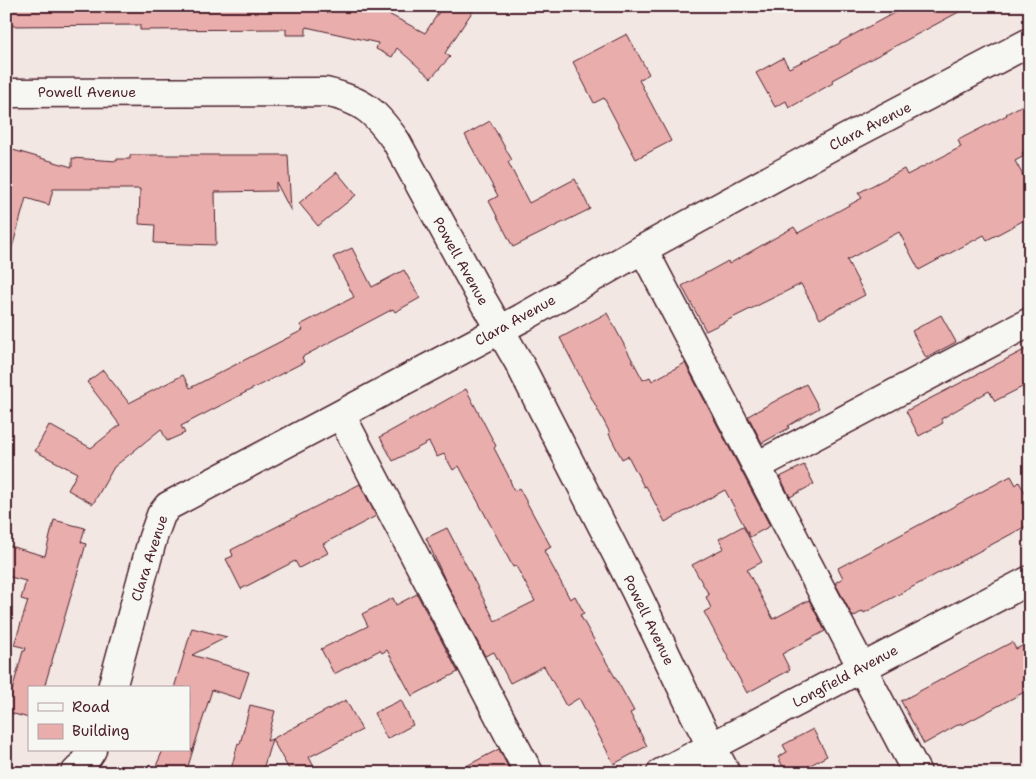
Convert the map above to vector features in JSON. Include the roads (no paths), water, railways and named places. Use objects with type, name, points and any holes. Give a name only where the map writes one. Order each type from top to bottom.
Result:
[{"type":"street","name":"Clara Avenue","points":[[113,686],[153,537],[161,515],[168,506],[522,318],[643,249],[839,142],[1030,42]]},
{"type":"street","name":"Powell Avenue","points":[[6,93],[326,92],[357,101],[372,111],[382,121],[396,141],[518,361],[623,566],[696,717],[726,773]]},
{"type":"street","points":[[643,249],[917,773]]},
{"type":"street","points":[[757,466],[1030,322]]},
{"type":"street","points":[[341,415],[529,773]]},
{"type":"street","name":"Longfield Avenue","points":[[661,773],[1030,580]]},
{"type":"street","points":[[75,773],[91,752]]}]
